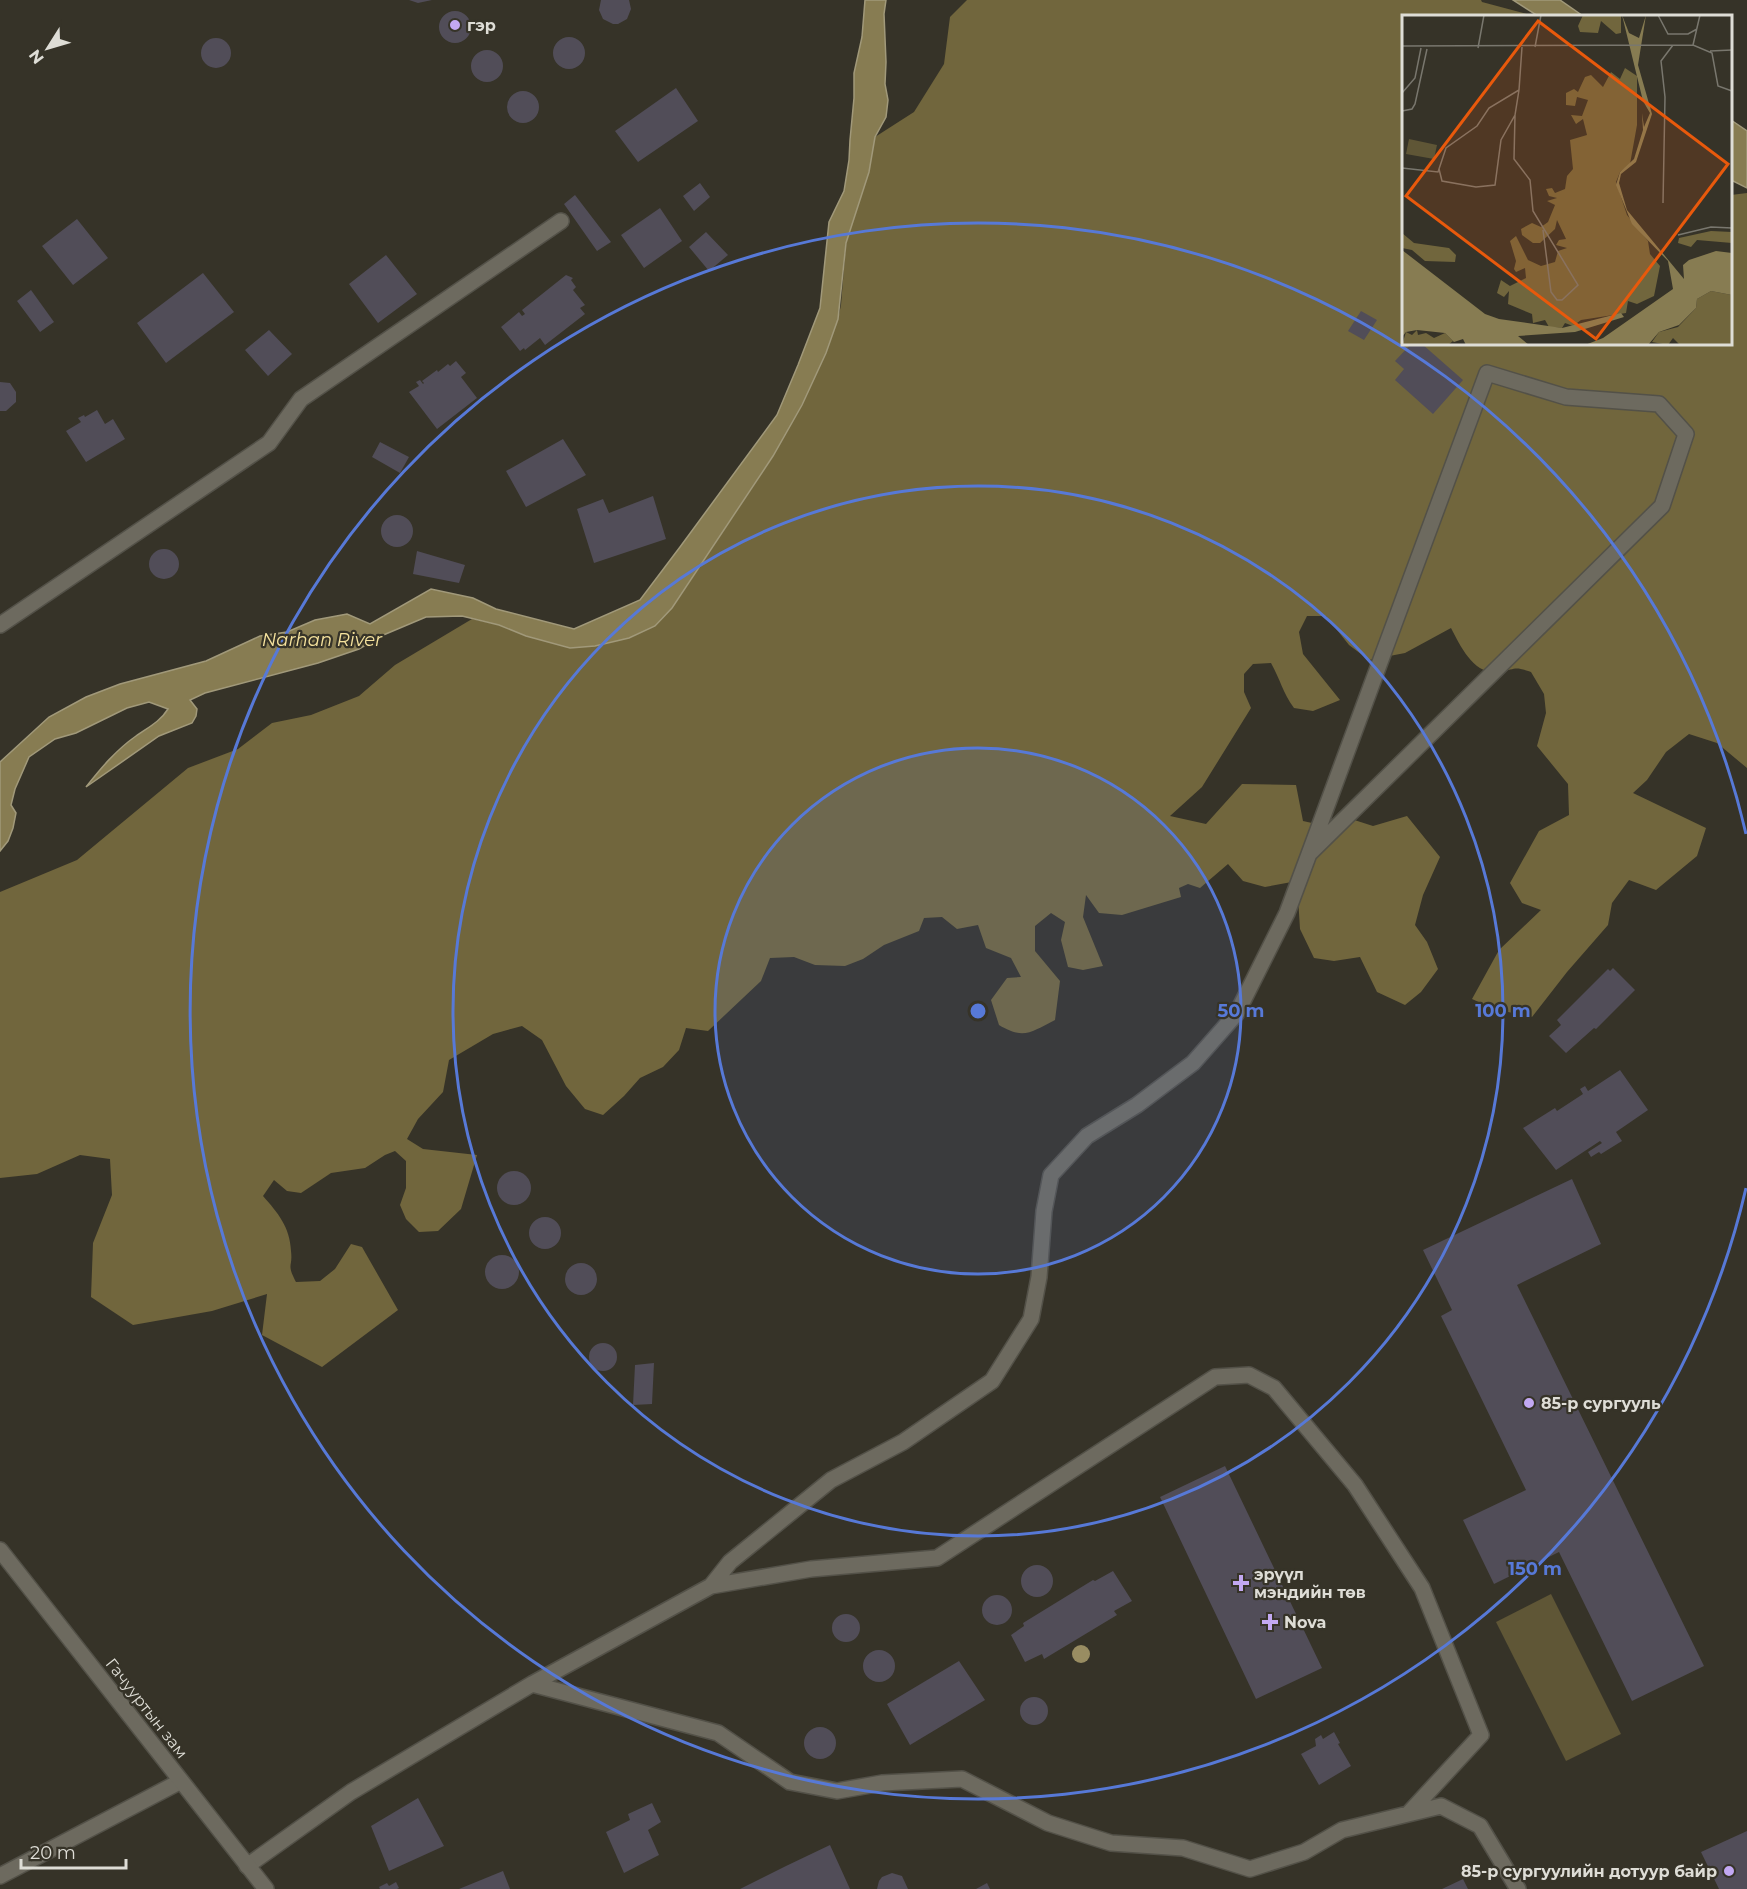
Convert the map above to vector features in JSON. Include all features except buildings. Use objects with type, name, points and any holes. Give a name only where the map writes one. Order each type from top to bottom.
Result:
[{"type":"main road","points":[[0,625],[269,443],[301,399],[561,221]]},
{"type":"main road","points":[[711,1586],[730,1562],[831,1480],[903,1442],[992,1381],[1031,1319],[1039,1277],[1044,1211],[1051,1175],[1087,1136],[1137,1106],[1193,1063],[1237,1013],[1287,913],[1487,373],[1566,397],[1659,404],[1686,434],[1662,506],[1309,855]]},
{"type":"main road","points":[[247,1866],[351,1792],[532,1683],[711,1586],[811,1569],[937,1558],[1215,1377],[1249,1375],[1274,1388],[1355,1485],[1422,1588],[1481,1735],[1408,1814]]},
{"type":"main road","name":"Гачууртын зам","points":[[0,1550],[266,1889]]},
{"type":"main road","points":[[532,1683],[718,1733],[790,1782],[837,1791],[882,1783],[962,1779],[1048,1823],[1111,1843],[1183,1848],[1250,1869],[1304,1852],[1342,1830],[1441,1806],[1480,1826],[1518,1889]]},
{"type":"main road","points":[[0,1876],[181,1781]]},
{"type":"shaded area","points":[[967,0],[1481,0],[1531,15],[1402,15],[1402,345],[1732,345],[1732,195],[1747,193],[1747,768],[1717,743],[1689,734],[1666,752],[1647,780],[1633,793],[1706,828],[1697,856],[1656,890],[1629,880],[1612,903],[1608,925],[1532,1017],[1494,1009],[1472,999],[1499,950],[1541,910],[1522,903],[1510,883],[1539,831],[1569,815],[1568,784],[1537,746],[1546,713],[1544,694],[1531,672],[1512,669],[1491,672],[1476,665],[1464,651],[1451,628],[1405,653],[1369,660],[1349,645],[1326,616],[1307,616],[1299,632],[1303,654],[1340,700],[1313,711],[1294,708],[1271,663],[1253,664],[1244,674],[1244,692],[1251,708],[1202,787],[1170,816],[1206,824],[1242,784],[1296,785],[1303,821],[1321,825],[1345,817],[1373,826],[1407,816],[1440,857],[1423,895],[1415,925],[1427,942],[1438,969],[1421,992],[1405,1005],[1377,992],[1360,957],[1334,961],[1314,958],[1300,929],[1297,881],[1265,887],[1243,881],[1228,864],[1200,888],[1188,884],[1179,888],[1181,897],[1122,915],[1099,913],[1086,895],[1083,917],[1103,966],[1083,970],[1068,967],[1061,940],[1065,922],[1051,913],[1035,926],[1035,951],[1060,981],[1055,1020],[1027,1033],[1008,1030],[999,1025],[991,1000],[1007,978],[1021,977],[1011,958],[986,948],[978,925],[957,929],[942,917],[924,918],[919,931],[884,945],[863,959],[845,966],[815,965],[794,957],[770,958],[761,981],[708,1031],[686,1028],[679,1050],[663,1067],[640,1078],[603,1115],[585,1109],[566,1086],[542,1040],[522,1026],[493,1034],[449,1060],[443,1092],[418,1119],[407,1139],[423,1149],[477,1155],[461,1209],[438,1231],[419,1232],[406,1219],[400,1205],[406,1188],[406,1161],[395,1151],[365,1168],[331,1173],[301,1193],[287,1191],[274,1180],[263,1196],[286,1228],[290,1242],[291,1268],[296,1282],[320,1281],[335,1269],[351,1244],[362,1247],[398,1310],[322,1367],[262,1335],[267,1294],[212,1311],[133,1325],[91,1297],[93,1243],[112,1195],[110,1159],[80,1155],[37,1174],[0,1178],[0,892],[77,860],[188,768],[238,749],[272,723],[311,715],[359,696],[395,665],[472,619],[499,625],[526,636],[595,646],[629,638],[655,626],[681,595],[773,456],[802,405],[826,353],[838,319],[846,243],[869,172],[875,137],[914,112],[944,64],[950,17]]},
{"type":"shaded area","points":[[1551,1594],[1621,1734],[1566,1761],[1496,1622]]},
{"type":"water","name":"Narhan River","points":[[865,0],[886,0],[884,14],[885,84],[888,100],[886,117],[875,137],[869,172],[846,243],[838,319],[826,353],[802,405],[773,456],[672,608],[655,626],[629,638],[595,646],[570,648],[526,636],[499,625],[462,616],[426,617],[381,636],[359,649],[318,663],[205,693],[190,700],[197,709],[192,723],[159,736],[86,787],[115,753],[157,721],[168,709],[149,702],[127,708],[76,733],[55,739],[29,757],[15,789],[11,805],[16,813],[13,828],[8,841],[0,851],[0,762],[49,717],[86,697],[120,684],[206,661],[260,636],[287,632],[315,620],[347,614],[370,624],[431,589],[473,598],[496,609],[574,629],[640,600],[777,415],[820,308],[829,222],[844,191],[849,160],[854,73],[862,37]]},
{"type":"water","points":[[1513,0],[1560,0],[1582,15],[1536,15]]},
{"type":"water","points":[[1732,121],[1747,131],[1747,188],[1732,180]]},
{"type":"place","name":"гэр","points":[[455,25]]},
{"type":"place","name":"85-р сургууль","points":[[1529,1403]]},
{"type":"place","name":"эрүүл мэндийн төв","points":[[1241,1583]]},
{"type":"place","name":"Nova","points":[[1270,1622]]},
{"type":"place","name":"85-р сургуулийн дотуур байр","points":[[1729,1871]]}]
